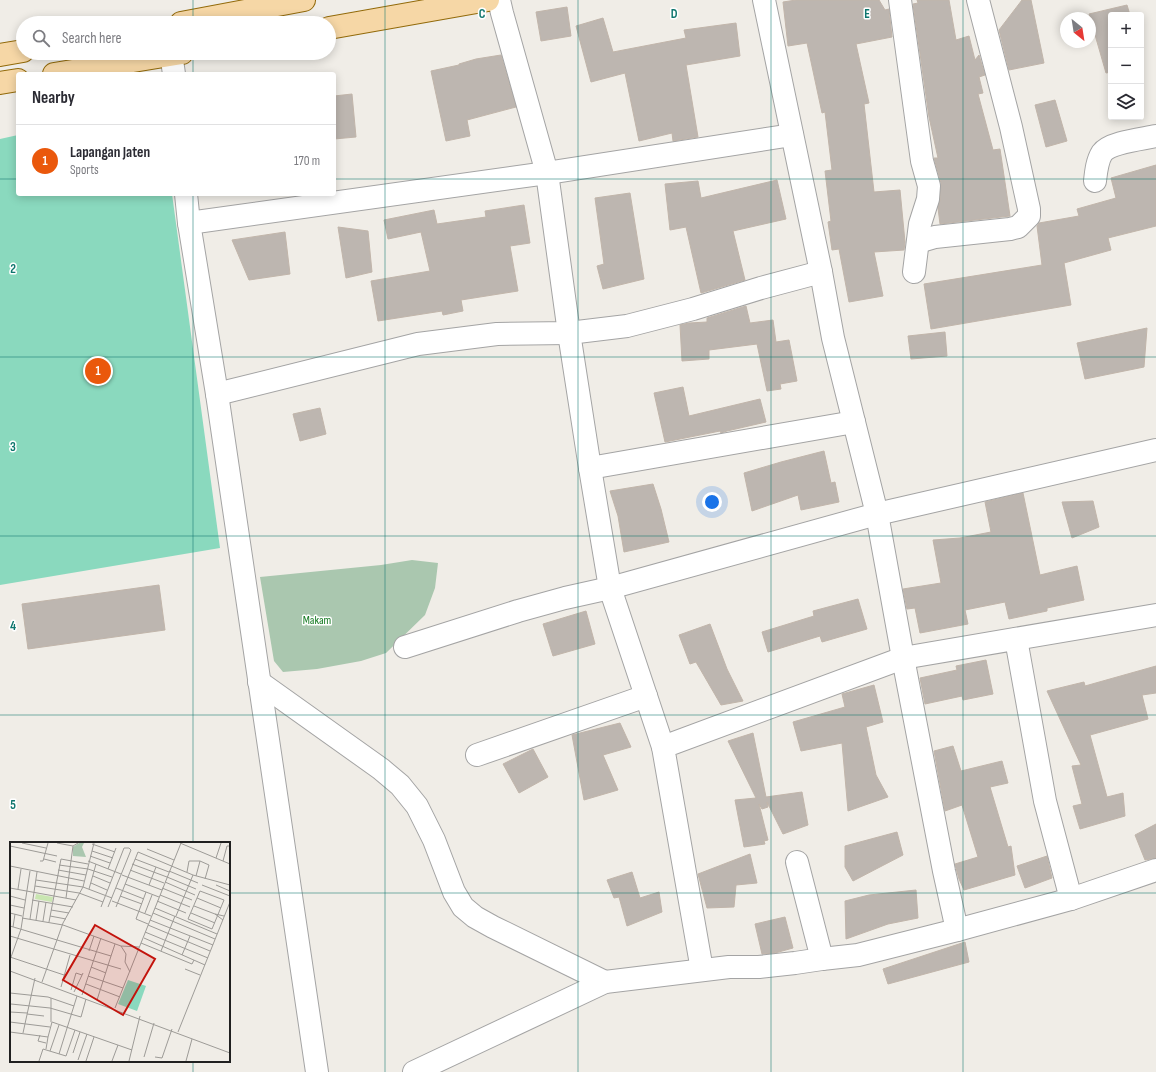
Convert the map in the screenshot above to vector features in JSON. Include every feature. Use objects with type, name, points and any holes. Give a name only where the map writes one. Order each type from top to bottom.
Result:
[{"type":"main road","points":[[218,16],[304,0]]},
{"type":"main road","points":[[336,27],[488,0]]},
{"type":"main road","points":[[0,55],[16,52]]},
{"type":"main road","points":[[70,72],[167,60]]},
{"type":"main road","points":[[0,83],[16,80]]},
{"type":"street","points":[[499,0],[547,173],[569,333],[610,588],[662,747],[702,970]]},
{"type":"street","points":[[764,0],[821,272],[833,338],[877,514],[903,658],[957,930]]},
{"type":"street","points":[[900,0],[922,161],[928,186],[928,199],[920,224],[914,272]]},
{"type":"street","points":[[918,242],[935,237],[1018,227],[1029,216],[1029,209],[1011,127],[978,0]]},
{"type":"street","points":[[189,223],[547,173],[792,135]]},
{"type":"street","points":[[1095,180],[1098,162],[1103,152],[1113,145],[1156,136]]},
{"type":"street","points":[[186,196],[189,223],[217,394],[317,1072]]},
{"type":"street","points":[[217,394],[418,344],[497,334],[569,333],[627,326],[693,309],[761,288],[821,272]]},
{"type":"street","points":[[590,468],[854,422]]},
{"type":"street","points":[[405,647],[564,598],[610,588],[877,514],[1156,450]]},
{"type":"street","points":[[662,747],[903,658],[1156,615]]},
{"type":"street","points":[[1016,639],[1045,801],[1070,899]]},
{"type":"street","points":[[260,682],[381,769],[400,785],[418,806],[434,840],[454,892],[463,907],[474,916],[493,927],[605,982]]},
{"type":"street","points":[[477,755],[646,696]]},
{"type":"street","points":[[797,862],[822,959]]},
{"type":"street","points":[[414,1072],[605,982],[729,967],[788,964],[858,955],[1070,899],[1156,870]]},
{"type":"green space","points":[[16,135],[16,196],[172,196],[220,548],[0,585],[0,139]]},
{"type":"green space","name":"Makam","points":[[412,560],[438,563],[435,588],[425,615],[386,653],[361,661],[317,669],[283,672],[274,661],[260,577],[381,565]]},
{"type":"building","points":[[796,0],[879,0],[885,10],[889,9],[892,37],[856,44],[869,103],[864,104],[874,192],[900,190],[905,242],[904,250],[874,252],[883,296],[849,302],[839,249],[832,250],[828,222],[831,221],[825,171],[832,170],[825,112],[822,113],[807,43],[788,46],[783,2]]},
{"type":"building","points":[[917,0],[949,0],[956,40],[969,36],[975,60],[979,55],[985,75],[979,77],[983,93],[978,94],[993,150],[1000,149],[1010,216],[940,224],[938,208],[941,183],[934,158],[938,158],[929,117],[913,4],[918,3]]},
{"type":"building","points":[[1022,0],[1031,0],[1044,63],[1009,70],[999,30]]},
{"type":"building","points":[[1127,5],[1129,12],[1108,12],[1108,73],[1106,73],[1096,38],[1096,12]]},
{"type":"building","points":[[567,7],[571,36],[541,41],[536,12]]},
{"type":"building","points":[[603,18],[613,52],[686,38],[684,30],[736,23],[740,56],[686,65],[698,137],[673,141],[672,133],[639,141],[625,73],[591,82],[576,26]]},
{"type":"building","points":[[501,55],[516,107],[467,120],[470,136],[446,141],[431,71],[459,65],[476,59]]},
{"type":"building","points":[[352,94],[356,137],[336,139],[336,96]]},
{"type":"building","points":[[1055,100],[1067,141],[1046,147],[1035,105]]},
{"type":"building","points":[[1156,165],[1156,226],[1108,238],[1111,250],[1064,263],[1071,305],[931,329],[924,284],[1042,265],[1037,226],[1039,223],[1079,216],[1077,209],[1116,198],[1111,178]]},
{"type":"building","points":[[777,180],[786,219],[733,231],[745,280],[701,293],[686,227],[670,230],[665,184],[698,181],[701,198]]},
{"type":"building","points":[[630,193],[644,279],[603,289],[597,266],[604,264],[595,198]]},
{"type":"building","points":[[524,205],[530,243],[510,246],[518,291],[461,300],[463,311],[443,315],[442,311],[378,321],[371,281],[430,271],[421,232],[388,239],[384,220],[434,210],[437,224],[486,217],[485,211]]},
{"type":"building","points":[[338,227],[368,231],[372,272],[346,278]]},
{"type":"building","points":[[285,232],[290,274],[249,280],[232,240]]},
{"type":"building","points":[[746,306],[750,323],[773,320],[776,342],[789,340],[797,381],[780,384],[781,389],[767,391],[757,344],[709,350],[709,359],[682,361],[680,325],[707,322],[707,318]]},
{"type":"building","points":[[1147,328],[1144,367],[1085,379],[1077,343]]},
{"type":"building","points":[[945,332],[947,356],[911,359],[908,336]]},
{"type":"building","points":[[683,387],[689,416],[760,399],[766,422],[721,433],[720,431],[665,442],[654,393]]},
{"type":"building","points":[[320,408],[326,434],[300,441],[293,414]]},
{"type":"building","points":[[824,451],[831,483],[835,482],[839,502],[801,510],[798,495],[752,511],[744,473]]},
{"type":"building","points":[[653,484],[669,542],[624,552],[618,516],[610,491]]},
{"type":"building","points":[[1023,493],[1040,575],[1077,566],[1084,600],[1047,608],[1047,611],[1009,619],[1005,602],[965,610],[968,624],[920,633],[915,608],[907,609],[903,589],[941,583],[933,540],[960,538],[991,532],[985,502]]},
{"type":"building","points":[[1093,501],[1099,527],[1072,538],[1062,502]]},
{"type":"building","points":[[159,585],[165,630],[28,649],[22,604]]},
{"type":"building","points":[[858,599],[867,629],[822,642],[820,636],[768,652],[762,632],[814,616],[813,611]]},
{"type":"building","points":[[586,611],[595,644],[553,656],[543,624]]},
{"type":"building","points":[[710,624],[727,669],[743,701],[721,705],[696,662],[690,664],[679,635]]},
{"type":"building","points":[[986,660],[993,694],[963,700],[962,696],[925,704],[920,678],[957,670],[956,666]]},
{"type":"building","points":[[1156,666],[1156,693],[1142,695],[1148,719],[1090,735],[1107,797],[1123,793],[1125,816],[1080,829],[1073,806],[1082,804],[1072,766],[1081,765],[1047,691],[1084,682],[1085,686]]},
{"type":"building","points":[[874,685],[883,722],[866,727],[876,775],[888,797],[848,811],[842,743],[801,751],[793,722],[845,707],[842,694]]},
{"type":"building","points":[[620,723],[631,747],[603,755],[618,790],[584,800],[572,735]]},
{"type":"building","points":[[753,733],[766,797],[802,792],[808,825],[783,834],[767,802],[768,807],[762,809],[759,804],[768,840],[764,841],[765,844],[744,847],[735,800],[756,798],[728,741]]},
{"type":"building","points":[[953,746],[961,771],[1002,761],[1008,783],[990,787],[1008,847],[1011,846],[1015,875],[964,890],[955,864],[978,857],[962,805],[945,811],[934,751]]},
{"type":"building","points":[[533,749],[548,777],[519,793],[503,764]]},
{"type":"building","points":[[1156,824],[1156,858],[1145,860],[1135,835]]},
{"type":"building","points":[[897,832],[903,855],[853,881],[845,867],[845,846]]},
{"type":"building","points":[[750,854],[757,883],[736,885],[734,907],[707,908],[698,874]]},
{"type":"building","points":[[1047,856],[1052,878],[1025,888],[1017,866]]},
{"type":"building","points":[[632,872],[640,898],[659,892],[662,912],[627,926],[619,897],[614,898],[607,880]]},
{"type":"building","points":[[916,890],[918,918],[888,924],[846,939],[845,901],[869,895]]},
{"type":"building","points":[[785,917],[793,948],[775,953],[762,954],[755,924]]},
{"type":"building","points":[[965,942],[969,962],[888,984],[883,969]]},
{"type":"place","name":"Lapangan Jaten","points":[[98,371]]}]
